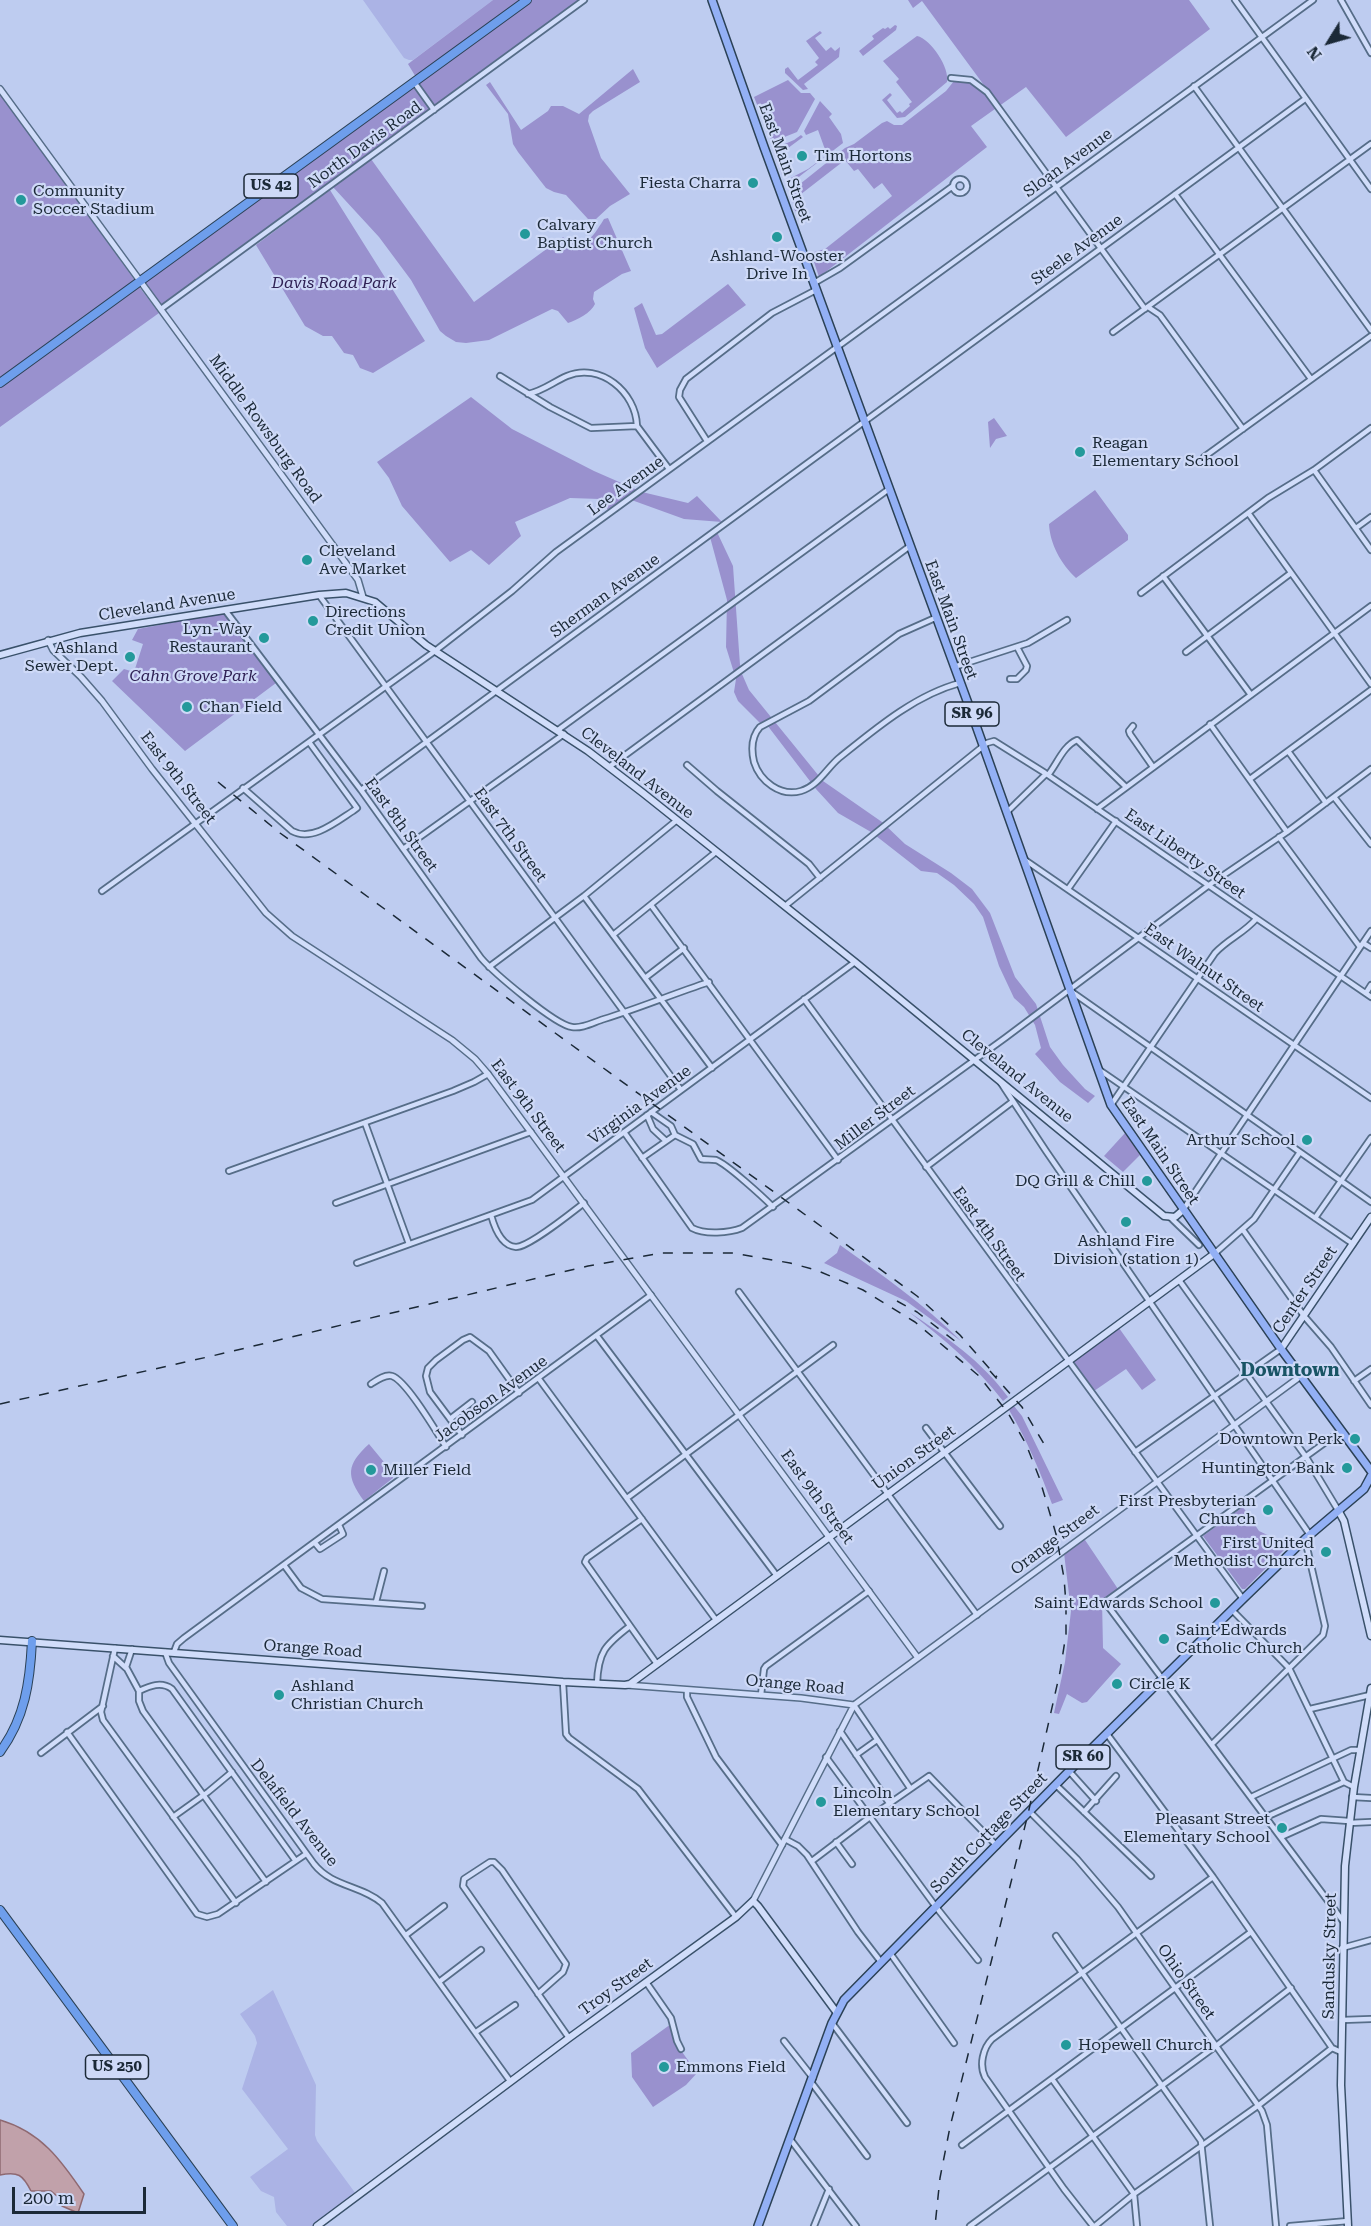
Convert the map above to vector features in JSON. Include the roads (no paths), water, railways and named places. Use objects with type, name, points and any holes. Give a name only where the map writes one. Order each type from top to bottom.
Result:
[{"type":"highway","name":"US 42","points":[[0,383],[527,0]]},
{"type":"highway","points":[[0,1752],[18,1721],[25,1700],[30,1675],[32,1641]]},
{"type":"highway","name":"US 250","points":[[0,1910],[233,2226]]},
{"type":"main road","name":"East Main Street","points":[[712,0],[1111,1105],[1281,1349]]},
{"type":"main road","name":"Cleveland Avenue","points":[[0,655],[48,640],[128,624],[319,595],[339,593],[363,597],[379,606],[435,651],[561,732],[609,767],[976,1059],[1164,1216],[1171,1218]]},
{"type":"main road","points":[[1171,1218],[1183,1210]]},
{"type":"main road","name":"Center Street","points":[[1281,1349],[1371,1217]]},
{"type":"main road","name":"Union Street","points":[[627,1684],[1214,1254]]},
{"type":"main road","name":"SR 60","points":[[1281,1349],[1371,1474]]},
{"type":"main road","name":"South Cottage Street","points":[[837,2013],[844,2000],[1069,1771],[1242,1599],[1307,1537],[1368,1485],[1371,1474]]},
{"type":"main road","points":[[1338,1510],[1344,1521],[1371,1636]]},
{"type":"main road","name":"Orange Road","points":[[0,1640],[563,1682],[627,1684]]},
{"type":"main road","name":"Sandusky Street","points":[[1348,2223],[1343,2155],[1341,2052],[1343,1921],[1349,1822],[1370,1691]]},
{"type":"main road","points":[[753,1901],[837,2013]]},
{"type":"main road","name":"Troy Street","points":[[317,2226],[510,2081],[736,1917],[753,1901]]},
{"type":"main road","name":"SR 60","points":[[758,2226],[837,2013]]},
{"type":"street","name":"North Davis Road","points":[[161,309],[584,0]]},
{"type":"street","points":[[1235,0],[1371,189]]},
{"type":"street","name":"Sloan Avenue","points":[[836,346],[1313,0]]},
{"type":"street","points":[[1341,0],[1371,53]]},
{"type":"street","points":[[951,78],[971,81],[987,92],[1100,249],[1146,308],[1160,315],[1243,429]]},
{"type":"street","points":[[414,82],[434,110]]},
{"type":"street","points":[[1194,86],[1371,330]]},
{"type":"street","name":"Middle Rowsburg Road","points":[[0,89],[355,575],[363,597]]},
{"type":"street","name":"Steele Avenue","points":[[864,420],[1305,99]]},
{"type":"street","points":[[1113,332],[1371,144]]},
{"type":"street","points":[[707,441],[679,397],[680,390],[687,379],[772,313],[815,287],[953,186]]},
{"type":"street","points":[[1175,194],[1311,379]]},
{"type":"street","points":[[1204,457],[1371,336]]},
{"type":"street","name":"Lee Avenue","points":[[102,891],[435,651],[512,591],[544,561],[836,346]]},
{"type":"street","points":[[528,394],[540,391],[570,375],[585,373],[599,375],[616,385],[628,398],[633,406],[637,426],[669,469]]},
{"type":"street","points":[[500,376],[575,421],[591,428],[637,426]]},
{"type":"street","name":"Sherman Avenue","points":[[361,790],[864,420]]},
{"type":"street","points":[[1141,593],[1268,498],[1314,470],[1371,428]]},
{"type":"street","points":[[1314,470],[1371,550]]},
{"type":"street","points":[[403,849],[889,489]]},
{"type":"street","points":[[1248,514],[1371,684]]},
{"type":"street","points":[[1356,528],[1371,517]]},
{"type":"street","points":[[609,767],[910,546]]},
{"type":"street","points":[[1186,652],[1291,573]]},
{"type":"street","points":[[1163,576],[1251,695]]},
{"type":"street","name":"East 7th Street","points":[[319,595],[681,1090]]},
{"type":"street","points":[[1097,809],[1371,606]]},
{"type":"street","name":"East 8th Street","points":[[225,609],[497,976],[565,1025],[574,1028],[624,1012]]},
{"type":"street","points":[[936,618],[899,634],[809,701],[760,727],[754,737],[752,749],[754,762],[770,785],[793,792],[806,789],[839,759],[901,712],[936,690],[960,683]]},
{"type":"street","points":[[954,667],[1034,640],[1067,620]]},
{"type":"street","name":"East 9th Street","points":[[48,640],[56,653],[102,700],[152,769],[276,923],[292,936],[452,1040],[475,1059],[488,1074],[918,1658]]},
{"type":"street","points":[[1010,679],[1017,679],[1027,666],[1017,647]]},
{"type":"street","points":[[1250,779],[1371,690]]},
{"type":"street","points":[[1210,724],[1287,832]]},
{"type":"street","points":[[1133,726],[1130,734],[1153,766]]},
{"type":"street","points":[[1006,812],[1047,774],[1072,742],[1077,740],[1126,787]]},
{"type":"street","name":"East Liberty Street","points":[[983,746],[991,741],[997,741],[1371,997]]},
{"type":"street","points":[[243,788],[298,835],[304,836],[320,831],[353,811],[357,808],[309,742]]},
{"type":"street","points":[[785,906],[983,746]]},
{"type":"street","points":[[1288,751],[1326,803]]},
{"type":"street","points":[[687,765],[809,864],[820,878]]},
{"type":"street","name":"Miller Street","points":[[642,1158],[688,1222],[698,1231],[735,1231],[747,1226],[1069,991],[1209,885],[1287,832],[1371,769]]},
{"type":"street","points":[[1334,797],[1371,844]]},
{"type":"street","points":[[489,967],[584,896],[677,820]]},
{"type":"street","points":[[1068,889],[1116,821]]},
{"type":"street","points":[[1279,837],[1361,945],[1371,948]]},
{"type":"street","points":[[613,935],[716,852]]},
{"type":"street","name":"East Walnut Street","points":[[1022,858],[1371,1098]]},
{"type":"street","points":[[584,896],[712,1068]]},
{"type":"street","points":[[651,905],[838,1160]]},
{"type":"street","points":[[1111,1105],[1220,948],[1248,928],[1256,919]]},
{"type":"street","points":[[1183,1210],[1371,931]]},
{"type":"street","points":[[645,978],[684,948]]},
{"type":"street","name":"Virginia Avenue","points":[[357,1263],[532,1200],[855,962]]},
{"type":"street","points":[[624,1012],[709,982]]},
{"type":"street","points":[[1365,993],[1371,985]]},
{"type":"street","points":[[1069,991],[1371,1202]]},
{"type":"street","name":"East 4th Street","points":[[804,999],[1242,1599]]},
{"type":"street","points":[[1097,1068],[1353,1244]]},
{"type":"street","points":[[229,1171],[469,1085],[488,1074]]},
{"type":"street","points":[[1000,1080],[1012,1102],[1272,1481],[1307,1537],[1325,1630],[1320,1639],[1212,1744]]},
{"type":"street","points":[[926,1167],[1012,1102]]},
{"type":"street","points":[[649,1113],[671,1125],[675,1136],[693,1144],[701,1159],[721,1163],[757,1191],[773,1207]]},
{"type":"street","points":[[649,1113],[653,1129],[666,1141]]},
{"type":"street","points":[[365,1123],[410,1245]]},
{"type":"street","points":[[336,1203],[531,1132]]},
{"type":"street","points":[[624,1132],[642,1158],[675,1136]]},
{"type":"street","points":[[1315,1218],[1371,1138]]},
{"type":"street","points":[[1214,1254],[1254,1219],[1300,1152]]},
{"type":"street","points":[[491,1215],[499,1235],[509,1245],[517,1247],[535,1238],[584,1203]]},
{"type":"street","name":"Cleveland Avenue","points":[[1171,1218],[1199,1245]]},
{"type":"street","points":[[1243,1230],[1371,1405]]},
{"type":"street","points":[[1179,1280],[1306,1456],[1338,1510]]},
{"type":"street","points":[[739,1292],[977,1615]]},
{"type":"street","name":"Jacobson Avenue","points":[[174,1652],[177,1644],[184,1638],[651,1295]]},
{"type":"street","points":[[597,1336],[777,1576]]},
{"type":"street","points":[[462,1436],[430,1392],[426,1376],[428,1368],[436,1360],[466,1337],[484,1346],[519,1393]]},
{"type":"street","points":[[627,1498],[833,1345]]},
{"type":"street","name":"Center Street","points":[[1135,1452],[1281,1349]]},
{"type":"street","points":[[1354,1381],[1371,1369]]},
{"type":"street","points":[[371,1384],[385,1376],[392,1376],[398,1380],[416,1401],[446,1447]]},
{"type":"street","name":"Orange Street","points":[[854,1705],[1301,1376]]},
{"type":"street","points":[[539,1378],[716,1620]]},
{"type":"street","points":[[450,1419],[472,1402]]},
{"type":"street","points":[[926,1428],[1000,1526]]},
{"type":"street","points":[[1341,1431],[1105,1602],[1343,1921]]},
{"type":"street","points":[[642,1519],[587,1558],[585,1562],[657,1664]]},
{"type":"street","points":[[315,1543],[320,1549],[326,1547],[343,1534],[339,1525]]},
{"type":"street","points":[[284,1564],[298,1585],[315,1596],[328,1600],[422,1606]]},
{"type":"street","points":[[376,1602],[384,1570]]},
{"type":"street","points":[[761,1695],[766,1666],[869,1591]]},
{"type":"street","points":[[1232,1610],[1289,1668],[1344,1782],[1354,1787]]},
{"type":"street","points":[[597,1684],[598,1662],[603,1650],[609,1642],[630,1626]]},
{"type":"street","points":[[115,1648],[101,1715],[103,1720],[236,1903]]},
{"type":"street","points":[[127,1670],[126,1665],[132,1650]]},
{"type":"street","name":"Delafield Avenue","points":[[165,1652],[166,1658],[306,1854],[325,1876],[375,1897],[382,1903],[510,2081]]},
{"type":"street","points":[[113,1656],[127,1670],[139,1691],[139,1701],[143,1711],[266,1882]]},
{"type":"street","points":[[563,1682],[566,1734],[638,1789],[736,1917]]},
{"type":"street","name":"Orange Road","points":[[627,1684],[854,1705]]},
{"type":"street","points":[[139,1691],[160,1685],[171,1689],[295,1860]]},
{"type":"street","points":[[687,1690],[687,1697],[716,1757],[784,1842],[802,1849],[812,1861],[858,1932],[881,1962]]},
{"type":"street","points":[[1310,1709],[1370,1691]]},
{"type":"street","points":[[854,1705],[910,1788]]},
{"type":"street","name":"Troy Street","points":[[753,1901],[854,1705]]},
{"type":"street","points":[[41,1753],[103,1706]]},
{"type":"street","points":[[840,1731],[889,1803]]},
{"type":"street","points":[[67,1732],[193,1911],[200,1916],[211,1917],[236,1903],[306,1854]]},
{"type":"street","points":[[1107,1734],[1213,1877],[1332,2048],[1341,2052]]},
{"type":"street","points":[[856,1755],[877,1740]]},
{"type":"street","points":[[1251,1797],[1333,1758],[1352,1750],[1360,1750]]},
{"type":"street","points":[[826,1757],[936,1907],[978,1960]]},
{"type":"street","points":[[1069,1771],[1096,1801]]},
{"type":"street","points":[[173,1817],[232,1772]]},
{"type":"street","points":[[1084,1812],[1116,1776]]},
{"type":"street","points":[[812,1861],[926,1777],[931,1777],[997,1846]]},
{"type":"street","points":[[1266,1817],[1344,1782]]},
{"type":"street","points":[[1056,1785],[1151,1876]]},
{"type":"street","points":[[1352,1797],[1371,1798]]},
{"type":"street","name":"Ohio Street","points":[[1030,1812],[1077,1859],[1118,1907],[1265,2116],[1276,2226]]},
{"type":"street","points":[[1281,1837],[1321,1819],[1371,1822]]},
{"type":"street","points":[[836,1842],[852,1864]]},
{"type":"street","points":[[538,1994],[563,1972],[566,1964],[502,1870],[494,1862],[490,1862],[464,1879],[462,1884],[538,1994],[569,2038]]},
{"type":"street","points":[[1213,1877],[992,2039],[986,2049],[982,2069],[986,2079],[1094,2226],[1332,2048]]},
{"type":"street","points":[[406,1935],[444,1906]]},
{"type":"street","points":[[962,2145],[1251,1932]]},
{"type":"street","points":[[1056,1936],[1203,2144],[1210,2226]]},
{"type":"street","points":[[1342,1948],[1371,1940]]},
{"type":"street","points":[[439,1982],[481,1950]]},
{"type":"street","points":[[890,1953],[954,2043]]},
{"type":"street","points":[[646,1982],[671,2018],[681,2049]]},
{"type":"street","points":[[970,2226],[1216,2046],[1291,1988]]},
{"type":"street","points":[[476,2032],[515,2004]]},
{"type":"street","points":[[1342,2020],[1371,2019]]},
{"type":"street","points":[[832,2023],[907,2123]]},
{"type":"street","points":[[784,2041],[867,2156]]},
{"type":"street","points":[[1052,2079],[1134,2194],[1137,2226]]},
{"type":"street","points":[[790,2139],[856,2226]]},
{"type":"street","points":[[814,2226],[829,2189]]},
{"type":"street","points":[[1290,2226],[1348,2223]]},
{"type":"railway","points":[[218,782],[280,833],[917,1296],[960,1335],[997,1377]]},
{"type":"railway","points":[[0,1404],[588,1266],[662,1253],[733,1253],[816,1270],[863,1290],[915,1322],[979,1376],[1008,1413],[1026,1444],[1039,1477],[1056,1534],[1064,1578],[1066,1634],[1060,1672],[1028,1814],[950,2127],[940,2178],[935,2226]]},
{"type":"railway","points":[[897,1301],[917,1312],[956,1342]]},
{"type":"railway","points":[[990,1371],[1022,1407],[1044,1444]]},
{"type":"place","name":"Tim Hortons","points":[[802,156]]},
{"type":"place","name":"Fiesta Charra","points":[[753,183]]},
{"type":"place","name":"Community Soccer Stadium","points":[[21,200]]},
{"type":"place","name":"Calvary Baptist Church","points":[[525,234]]},
{"type":"place","name":"Ashland-Wooster Drive In","points":[[777,237]]},
{"type":"place","name":"Reagan Elementary School","points":[[1080,452]]},
{"type":"place","name":"Cleveland Ave Market","points":[[307,560]]},
{"type":"place","name":"Directions Credit Union","points":[[313,621]]},
{"type":"place","name":"Lyn-Way Restaurant","points":[[264,638]]},
{"type":"place","name":"Ashland Sewer Dept.","points":[[130,657]]},
{"type":"place","name":"Chan Field","points":[[187,707]]},
{"type":"place","name":"Arthur School","points":[[1307,1140]]},
{"type":"place","name":"DQ Grill & Chill","points":[[1147,1181]]},
{"type":"place","name":"Ashland Fire Division (station 1)","points":[[1126,1222]]},
{"type":"place","name":"Downtown Perk","points":[[1355,1439]]},
{"type":"place","name":"Huntington Bank","points":[[1347,1468]]},
{"type":"place","name":"Miller Field","points":[[371,1470]]},
{"type":"place","name":"First Presbyterian Church","points":[[1268,1510]]},
{"type":"place","name":"First United Methodist Church","points":[[1326,1552]]},
{"type":"place","name":"Saint Edwards School","points":[[1215,1603]]},
{"type":"place","name":"Saint Edwards Catholic Church","points":[[1164,1639]]},
{"type":"place","name":"Circle K","points":[[1117,1684]]},
{"type":"place","name":"Ashland Christian Church","points":[[279,1695]]},
{"type":"place","name":"Lincoln Elementary School","points":[[821,1802]]},
{"type":"place","name":"Pleasant Street Elementary School","points":[[1282,1828]]},
{"type":"place","name":"Hopewell Church","points":[[1066,2045]]},
{"type":"place","name":"Emmons Field","points":[[664,2067]]},
{"type":"district","name":"Downtown","points":[[1290,1371]]},
{"type":"park label","name":"Davis Road Park","points":[[334,283]]},
{"type":"park label","name":"Cahn Grove Park","points":[[193,676]]}]
